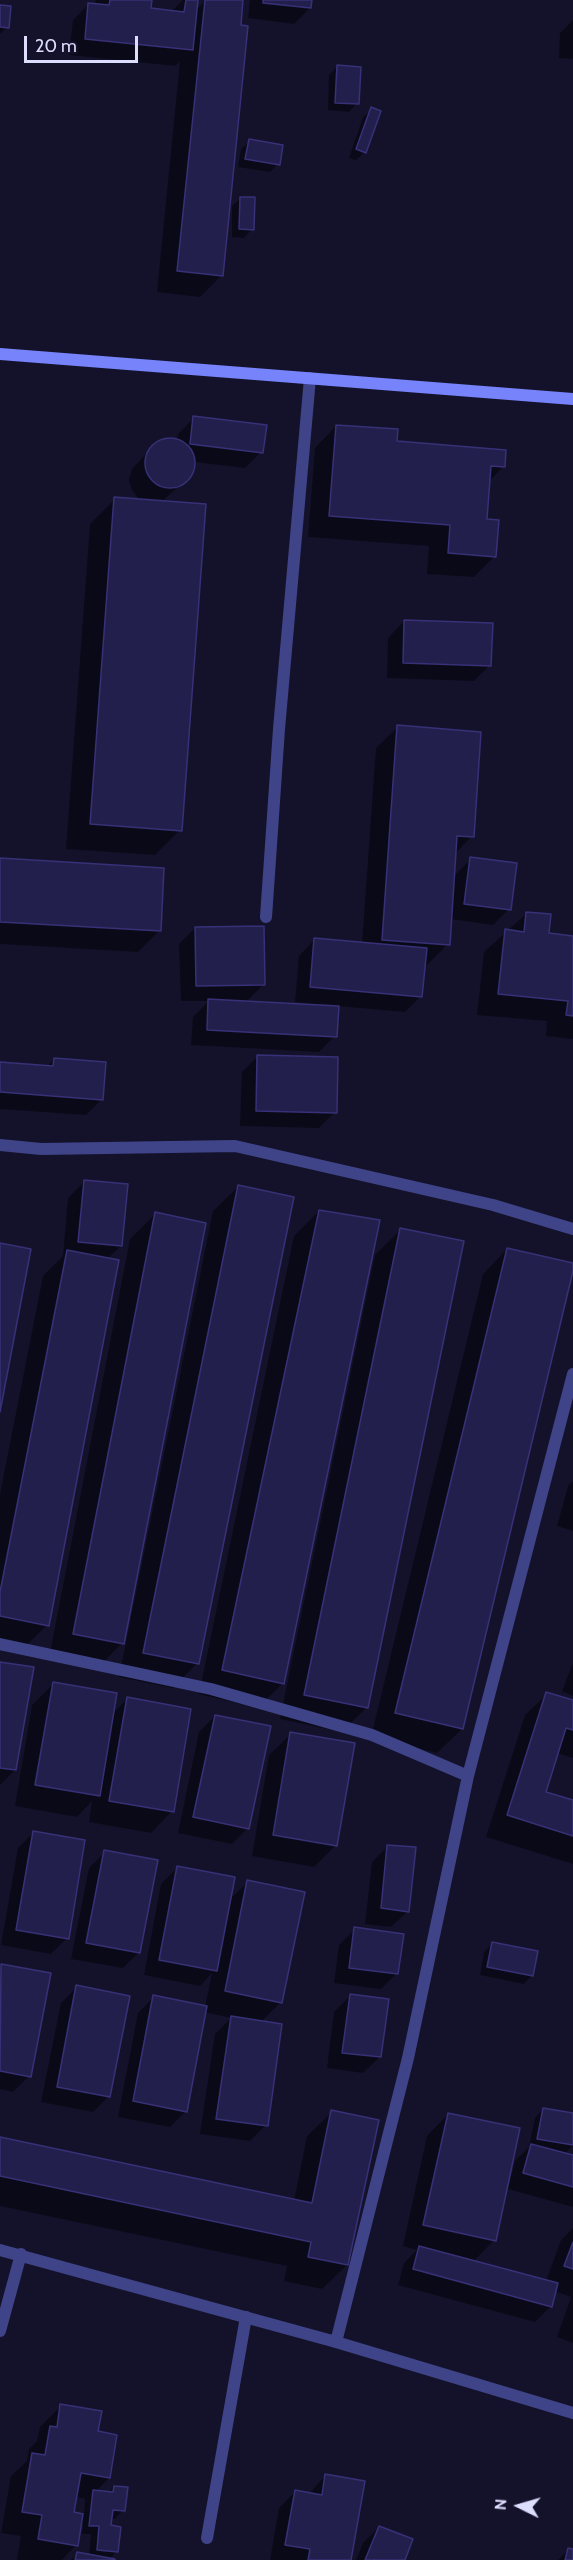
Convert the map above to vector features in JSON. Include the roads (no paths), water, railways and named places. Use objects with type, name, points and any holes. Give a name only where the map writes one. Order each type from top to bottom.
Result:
[{"type":"main road","points":[[0,354],[573,399]]},
{"type":"street","points":[[266,917],[279,729],[310,378]]},
{"type":"street","points":[[0,1145],[41,1149],[235,1146],[493,1205],[573,1229]]},
{"type":"street","points":[[336,2342],[408,2058],[468,1776],[573,1374]]},
{"type":"street","points":[[0,1644],[211,1689],[372,1735],[468,1776]]},
{"type":"street","points":[[0,2250],[336,2342],[573,2413]]},
{"type":"street","points":[[0,2331],[21,2254]]},
{"type":"street","points":[[207,2538],[246,2317]]}]
